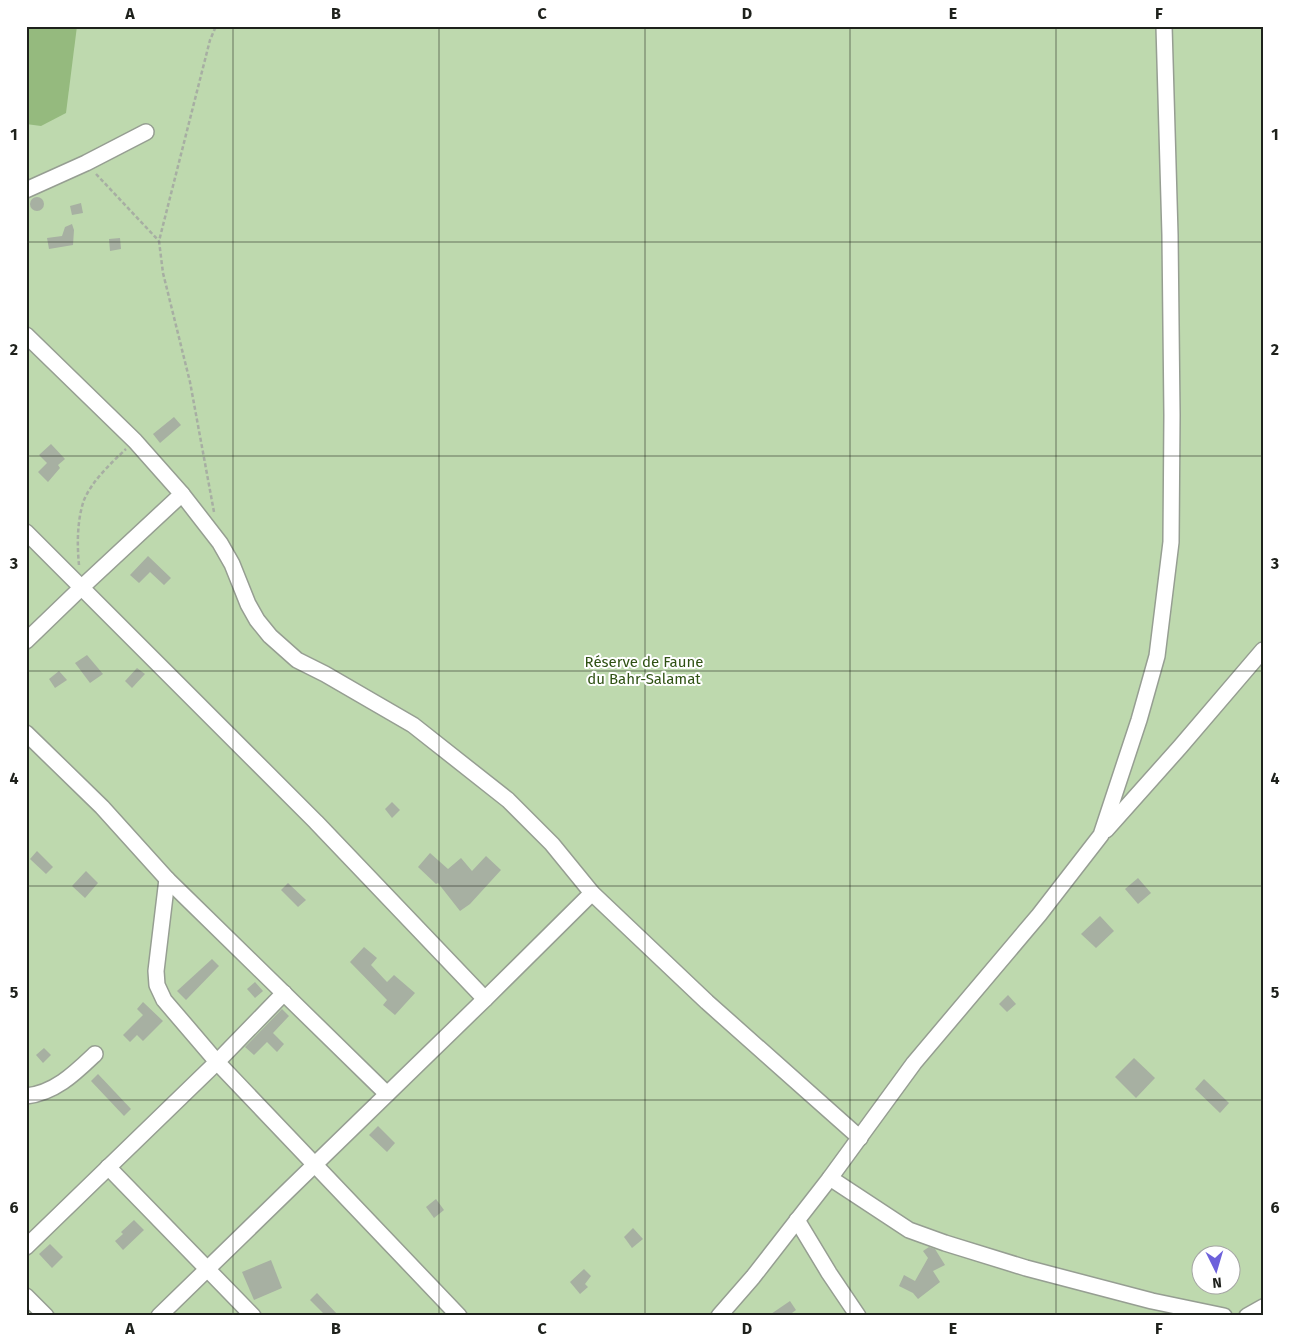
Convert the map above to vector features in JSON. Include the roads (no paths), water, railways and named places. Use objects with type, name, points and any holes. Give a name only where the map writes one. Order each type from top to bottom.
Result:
[{"type":"street","points":[[1101,835],[1139,720],[1157,656],[1171,542],[1170,235],[1164,26]]},
{"type":"street","points":[[26,190],[86,164],[146,132]]},
{"type":"street","points":[[26,335],[135,442],[182,494],[220,543],[232,564],[248,604],[257,620],[270,636],[297,660],[326,674],[413,725],[508,800],[552,844],[592,892],[706,1002],[860,1138]]},
{"type":"street","points":[[26,641],[182,494]]},
{"type":"street","points":[[26,532],[316,822],[485,999]]},
{"type":"street","points":[[719,1316],[753,1277],[830,1178],[914,1063],[1039,914],[1101,835],[1263,650]]},
{"type":"street","points":[[26,734],[102,807],[166,879],[387,1094]]},
{"type":"street","points":[[166,879],[156,971],[157,985],[164,1000],[216,1062],[458,1316]]},
{"type":"street","points":[[159,1316],[485,999],[592,892]]},
{"type":"street","points":[[26,1247],[284,993]]},
{"type":"street","points":[[26,1096],[50,1091],[76,1073],[95,1054]]},
{"type":"street","points":[[108,1167],[253,1316]]},
{"type":"street","points":[[830,1178],[909,1230],[936,1240],[1026,1268],[1152,1302],[1224,1316]]},
{"type":"street","points":[[797,1220],[858,1316]]},
{"type":"street","points":[[26,1296],[46,1316]]},
{"type":"street","points":[[1247,1316],[1263,1307]]},
{"type":"park label","name":"Réserve de Faune du Bahr-Salamat","points":[[644,670]]}]
